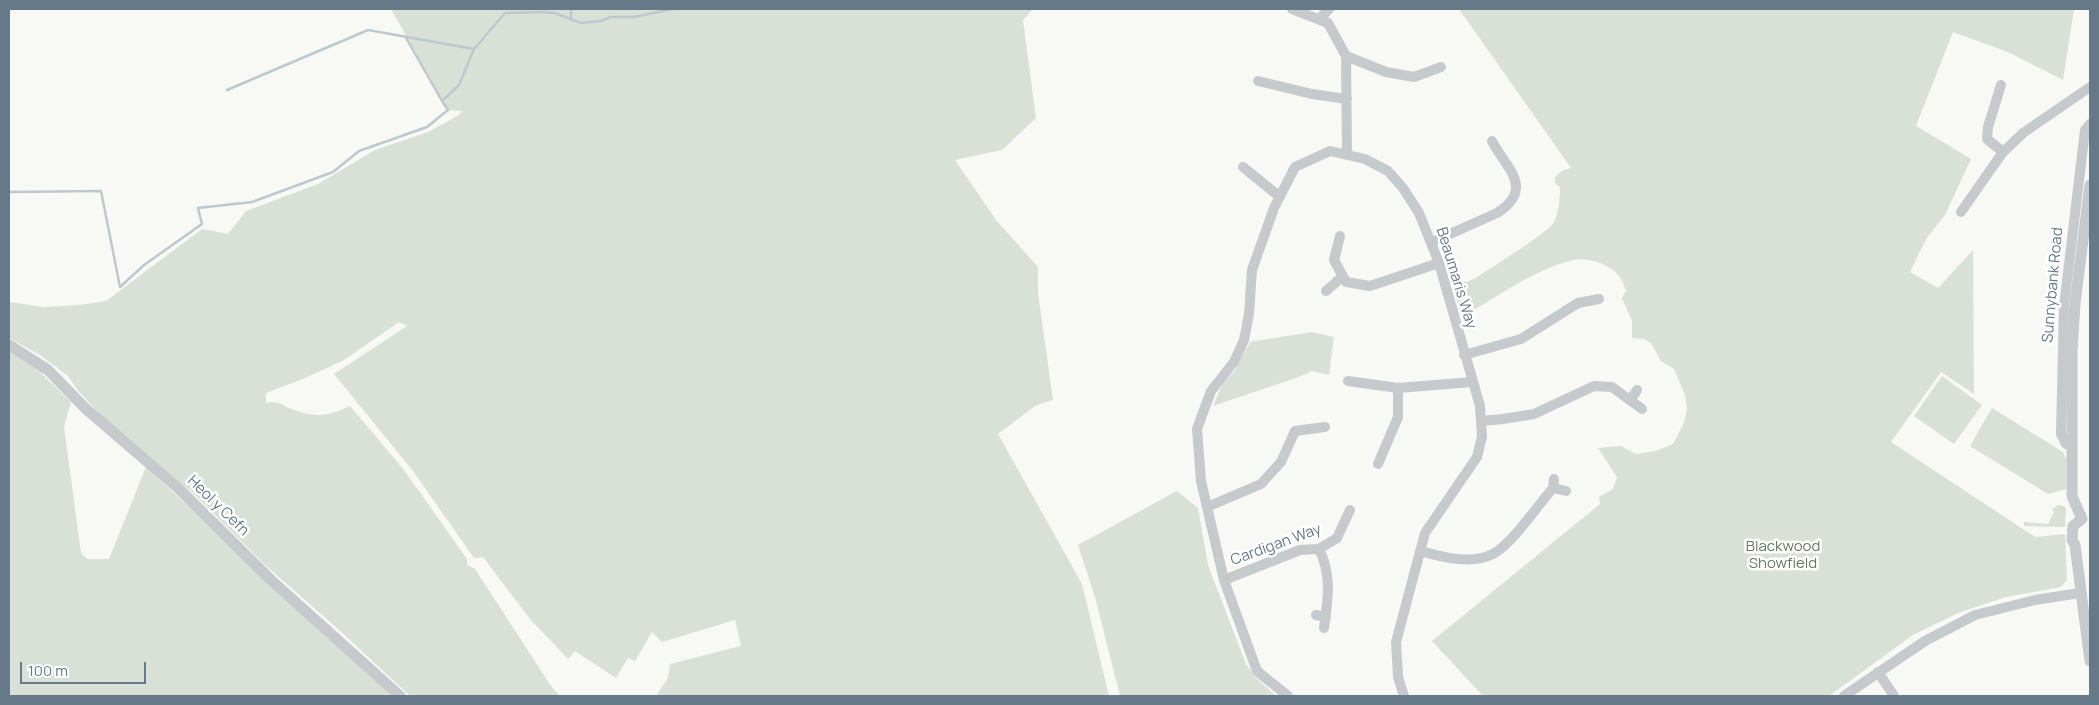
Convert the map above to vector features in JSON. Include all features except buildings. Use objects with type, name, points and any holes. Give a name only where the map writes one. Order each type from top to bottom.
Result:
[{"type":"street","points":[[1292,9],[1328,23],[1346,56],[1347,154]]},
{"type":"street","points":[[1319,19],[1330,9]]},
{"type":"street","points":[[1346,56],[1386,72],[1414,77],[1442,67]]},
{"type":"street","points":[[1258,81],[1312,94],[1347,99]]},
{"type":"street","points":[[2001,85],[1988,127],[1987,139],[2003,152]]},
{"type":"street","points":[[1961,212],[2003,152],[2022,133],[2090,87]]},
{"type":"street","name":"Sunnybank Road","points":[[2072,445],[2066,444],[2061,434],[2064,306],[2085,130],[2090,124]]},
{"type":"street","points":[[1432,242],[1497,213],[1512,200],[1515,191],[1515,180],[1508,163],[1494,154],[1492,142]]},
{"type":"street","name":"Beaumaris Way","points":[[1288,696],[1257,671],[1224,580],[1201,481],[1196,429],[1211,391],[1234,362],[1244,340],[1252,270],[1274,208],[1296,167],[1330,151],[1365,159],[1388,171],[1411,200],[1432,242],[1480,406],[1482,437],[1476,457],[1425,533],[1396,642],[1398,677],[1404,696]]},
{"type":"street","points":[[1243,167],[1280,197]]},
{"type":"street","name":"Sunnybank Road","points":[[2086,519],[2072,496],[2072,352],[2075,303],[2090,185]]},
{"type":"street","points":[[1340,236],[1334,260],[1346,282],[1370,286],[1439,264]]},
{"type":"street","points":[[1326,292],[1343,276]]},
{"type":"street","points":[[1464,355],[1522,339],[1578,303],[1599,299]]},
{"type":"street","name":"Heol y Cefn","points":[[9,346],[48,370],[85,408],[177,487],[271,580],[400,696]]},
{"type":"street","points":[[1348,380],[1398,388],[1472,382]]},
{"type":"street","points":[[1481,421],[1534,414],[1594,386],[1612,387],[1631,399],[1642,409]]},
{"type":"street","points":[[1378,464],[1398,417],[1398,388]]},
{"type":"street","points":[[1631,399],[1637,390]]},
{"type":"street","points":[[1207,507],[1261,484],[1281,462],[1295,431],[1325,427]]},
{"type":"street","points":[[1420,551],[1464,559],[1479,558],[1492,554],[1503,546],[1554,483],[1566,491]]},
{"type":"street","name":"Cardigan Way","points":[[1224,580],[1300,550],[1318,549],[1338,538],[1350,510]]},
{"type":"street","points":[[2086,519],[2075,545],[2090,661]]},
{"type":"street","points":[[1318,549],[1328,574],[1329,586],[1321,616],[1324,628]]},
{"type":"street","points":[[1844,696],[1924,641],[1975,615],[2035,600],[2080,593]]},
{"type":"street","points":[[1878,672],[1894,696]]},
{"type":"green space","points":[[391,9],[1033,9],[1023,20],[1036,118],[1002,150],[955,160],[996,220],[1038,267],[1038,293],[1053,400],[1035,406],[998,434],[1082,584],[1109,696],[656,696],[668,678],[670,664],[741,646],[735,620],[662,642],[652,632],[635,661],[628,658],[616,678],[575,651],[568,659],[530,619],[483,557],[474,558],[413,471],[334,374],[407,326],[399,322],[344,360],[266,393],[266,403],[278,403],[313,415],[327,414],[350,406],[404,470],[467,559],[467,565],[475,569],[551,686],[560,696],[410,696],[337,628],[265,565],[194,494],[103,417],[79,392],[68,376],[40,355],[9,338],[9,302],[44,307],[106,301],[202,229],[228,234],[246,211],[318,184],[375,150],[428,132],[459,115],[462,111],[448,110]]},
{"type":"green space","name":"Blackwood Showfield","points":[[1459,9],[2074,9],[2063,80],[2008,52],[1953,32],[1916,126],[1971,159],[1945,215],[1926,239],[1910,272],[1938,288],[1973,250],[1974,394],[1941,372],[1891,442],[2035,537],[2065,534],[2067,580],[2061,587],[2006,597],[1958,613],[1913,635],[1829,696],[1483,696],[1432,641],[1600,504],[1599,497],[1613,489],[1617,477],[1598,448],[1621,446],[1636,454],[1656,451],[1673,444],[1684,423],[1687,409],[1685,395],[1674,369],[1661,361],[1651,343],[1644,339],[1632,338],[1632,321],[1622,298],[1626,291],[1621,279],[1613,270],[1598,262],[1577,259],[1544,270],[1515,285],[1461,318],[1452,281],[1467,282],[1477,277],[1531,242],[1549,227],[1554,222],[1558,210],[1560,187],[1555,183],[1555,177],[1562,171],[1571,168]]},
{"type":"green space","points":[[1312,332],[1334,337],[1329,375],[1312,371],[1213,406],[1223,383],[1234,372],[1250,342]]},
{"type":"green space","points":[[9,352],[38,370],[71,402],[64,427],[81,553],[87,559],[109,559],[146,467],[392,696],[9,696]]},
{"type":"green space","points":[[1942,376],[1982,405],[1954,444],[1914,416]]},
{"type":"green space","points":[[1992,408],[2063,452],[2066,459],[2066,489],[2048,494],[1970,446]]},
{"type":"green space","points":[[1177,491],[1198,508],[1208,565],[1246,664],[1255,677],[1276,696],[1120,696],[1095,597],[1078,545]]},
{"type":"green space","points":[[2057,505],[2064,506],[2066,509],[2065,527],[2024,526],[2024,522],[2048,524],[2054,512],[2052,510]]},
{"type":"waterway","points":[[571,9],[571,20]]},
{"type":"waterway","points":[[9,192],[101,191],[120,287],[144,265],[202,224],[198,208],[252,202],[333,172],[359,151],[427,127],[448,110],[442,101],[459,85],[474,49],[505,13],[555,13],[581,23],[601,21],[610,17],[634,17],[673,9]]},
{"type":"waterway","points":[[227,90],[368,30],[474,49]]},
{"type":"waterway","points":[[405,36],[442,101]]}]
